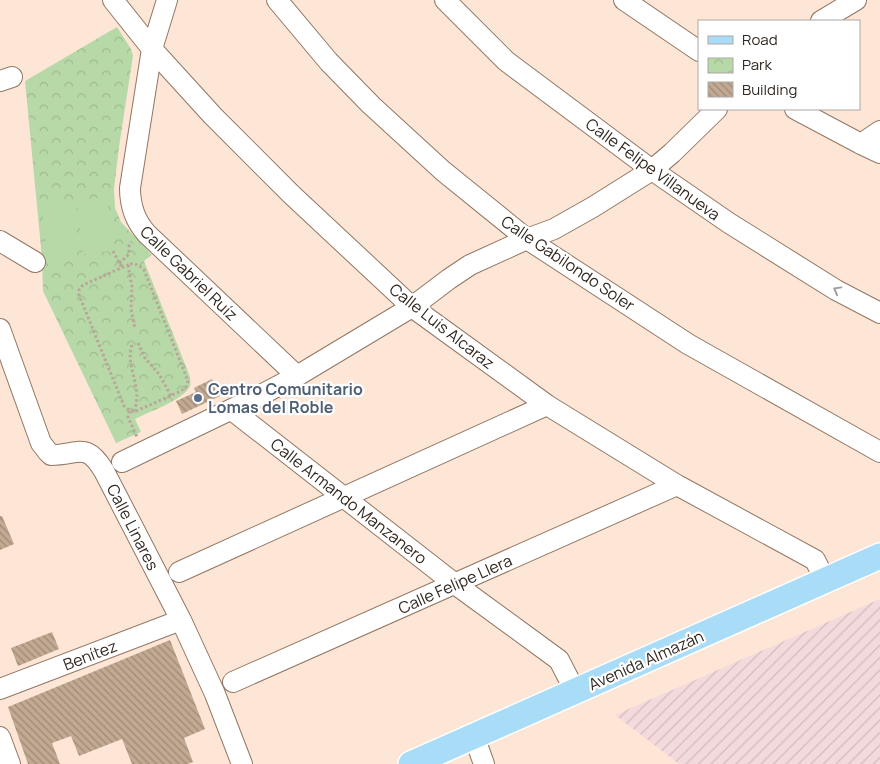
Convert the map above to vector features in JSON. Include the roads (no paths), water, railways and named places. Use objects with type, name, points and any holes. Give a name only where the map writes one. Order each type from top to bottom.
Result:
[{"type":"main road","name":"Avenida Almazán","points":[[411,764],[880,556]]},
{"type":"street","name":"Calle Luis Alcaraz","points":[[113,0],[152,48],[213,116],[292,195],[412,307],[547,405],[677,485],[815,560],[825,580]]},
{"type":"street","name":"Calle Gabriel Ruíz","points":[[167,0],[152,48],[130,188],[130,201],[133,213],[147,234],[297,376]]},
{"type":"street","name":"Calle Gabilondo Soler","points":[[276,0],[329,62],[371,105],[443,171],[527,239],[688,344],[880,452]]},
{"type":"street","name":"Calle Felipe Villanueva","points":[[445,0],[506,61],[652,170],[729,223],[836,290],[880,313]]},
{"type":"street","points":[[624,0],[698,50]]},
{"type":"street","points":[[823,20],[856,0]]},
{"type":"street","points":[[122,462],[232,410],[297,376],[412,307],[470,265],[554,229],[593,207],[652,170],[716,110]]},
{"type":"street","points":[[797,110],[880,153]]},
{"type":"street","points":[[861,144],[880,131]]},
{"type":"street","points":[[0,241],[35,262]]},
{"type":"street","name":"Calle Linares","points":[[0,329],[41,443],[45,449],[52,455],[79,451],[85,452],[91,454],[100,465],[181,620],[215,694],[242,764]]},
{"type":"street","points":[[179,572],[547,405]]},
{"type":"street","name":"Calle Armando Manzanero","points":[[232,410],[455,584],[559,660],[575,691]]},
{"type":"street","name":"Calle Felipe Llera","points":[[233,682],[677,485]]},
{"type":"street","name":"Benítez","points":[[0,689],[181,620]]},
{"type":"street","points":[[474,736],[484,764]]},
{"type":"street","points":[[0,738],[10,764]]},
{"type":"place","name":"Centro Comunitario Lomas del Roble","points":[[198,398]]}]
